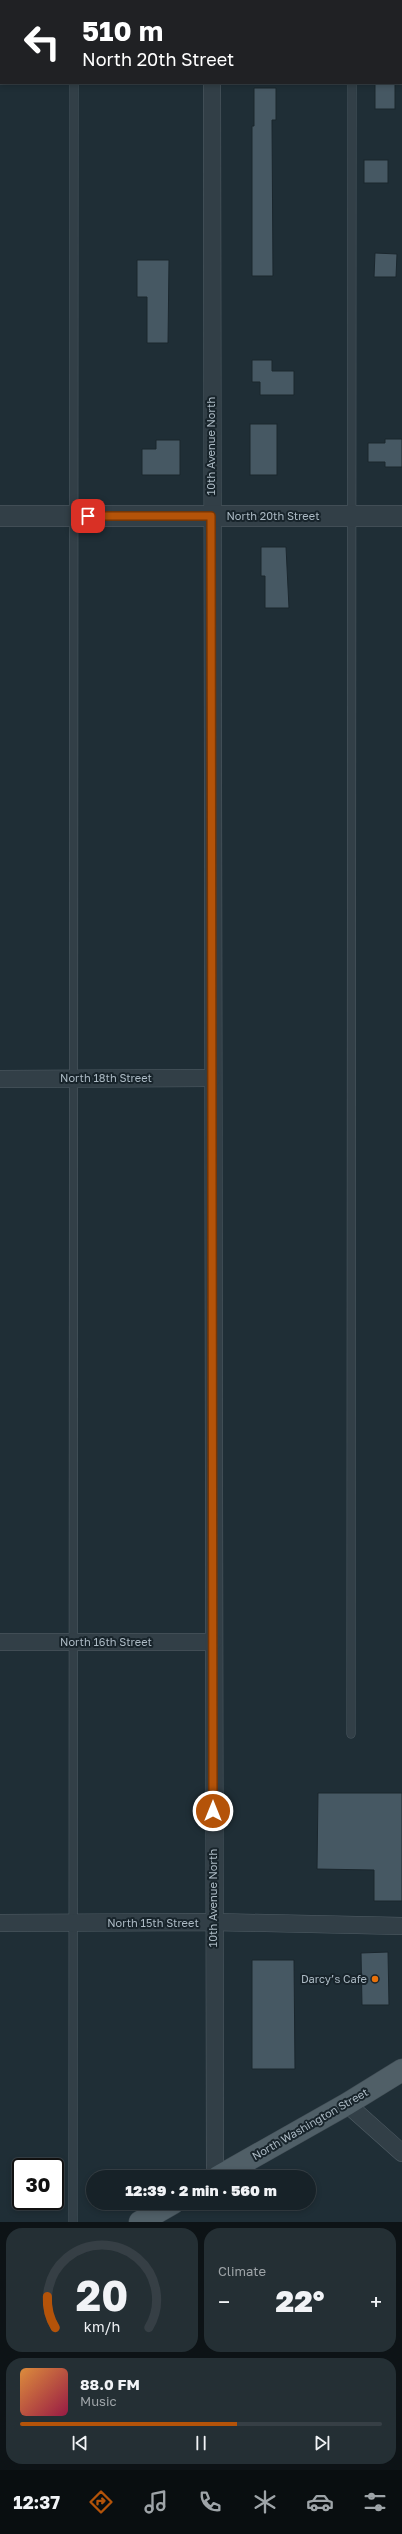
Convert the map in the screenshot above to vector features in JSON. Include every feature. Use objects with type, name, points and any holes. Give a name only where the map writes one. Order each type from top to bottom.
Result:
[{"type":"main road","name":"North Washington Street","points":[[230,2170],[347,2104],[402,2070]]},
{"type":"main road","points":[[140,2222],[161,2210]]},
{"type":"street","name":"10th Avenue North","points":[[212,84],[211,516],[213,1922],[215,2170]]},
{"type":"street","name":"North 20th Street","points":[[0,516],[402,516]]},
{"type":"street","name":"North 18th Street","points":[[0,1079],[212,1078]]},
{"type":"street","name":"North 16th Street","points":[[0,1642],[213,1642]]},
{"type":"street","name":"North 15th Street","points":[[0,1923],[213,1922],[402,1926]]},
{"type":"street","points":[[347,2104],[402,2154]]},
{"type":"lane","points":[[73,2222],[74,84]]},
{"type":"lane","points":[[351,1734],[352,84]]},
{"type":"building","points":[[375,84],[395,84],[395,109],[375,109]]},
{"type":"building","points":[[254,88],[276,88],[276,120],[272,120],[273,276],[252,276],[252,126],[254,126]]},
{"type":"building","points":[[364,160],[388,160],[388,183],[364,183]]},
{"type":"building","points":[[375,253],[397,254],[396,277],[374,277]]},
{"type":"building","points":[[137,260],[169,260],[168,343],[147,343],[147,297],[137,297]]},
{"type":"building","points":[[252,360],[272,360],[272,371],[294,371],[294,395],[260,395],[260,382],[252,382]]},
{"type":"building","points":[[250,424],[277,424],[277,475],[250,475]]},
{"type":"building","points":[[385,439],[402,439],[402,467],[385,467],[385,462],[368,462],[368,443],[385,443]]},
{"type":"building","points":[[156,440],[180,440],[180,475],[142,475],[142,449],[156,449]]},
{"type":"building","points":[[261,547],[286,547],[289,608],[265,608],[265,576],[261,576]]},
{"type":"building","points":[[318,1793],[402,1793],[402,1901],[374,1901],[374,1870],[317,1869]]},
{"type":"building","name":"Darcy’s Cafe","points":[[388,1952],[389,2005],[362,2005],[361,1953]]},
{"type":"building","points":[[252,1960],[294,1960],[295,2069],[252,2069]]},
{"type":"place","name":"Darcy’s Cafe","points":[[375,1979]]},
{"type":"route","points":[[88,516],[211,516],[213,1811]]}]
